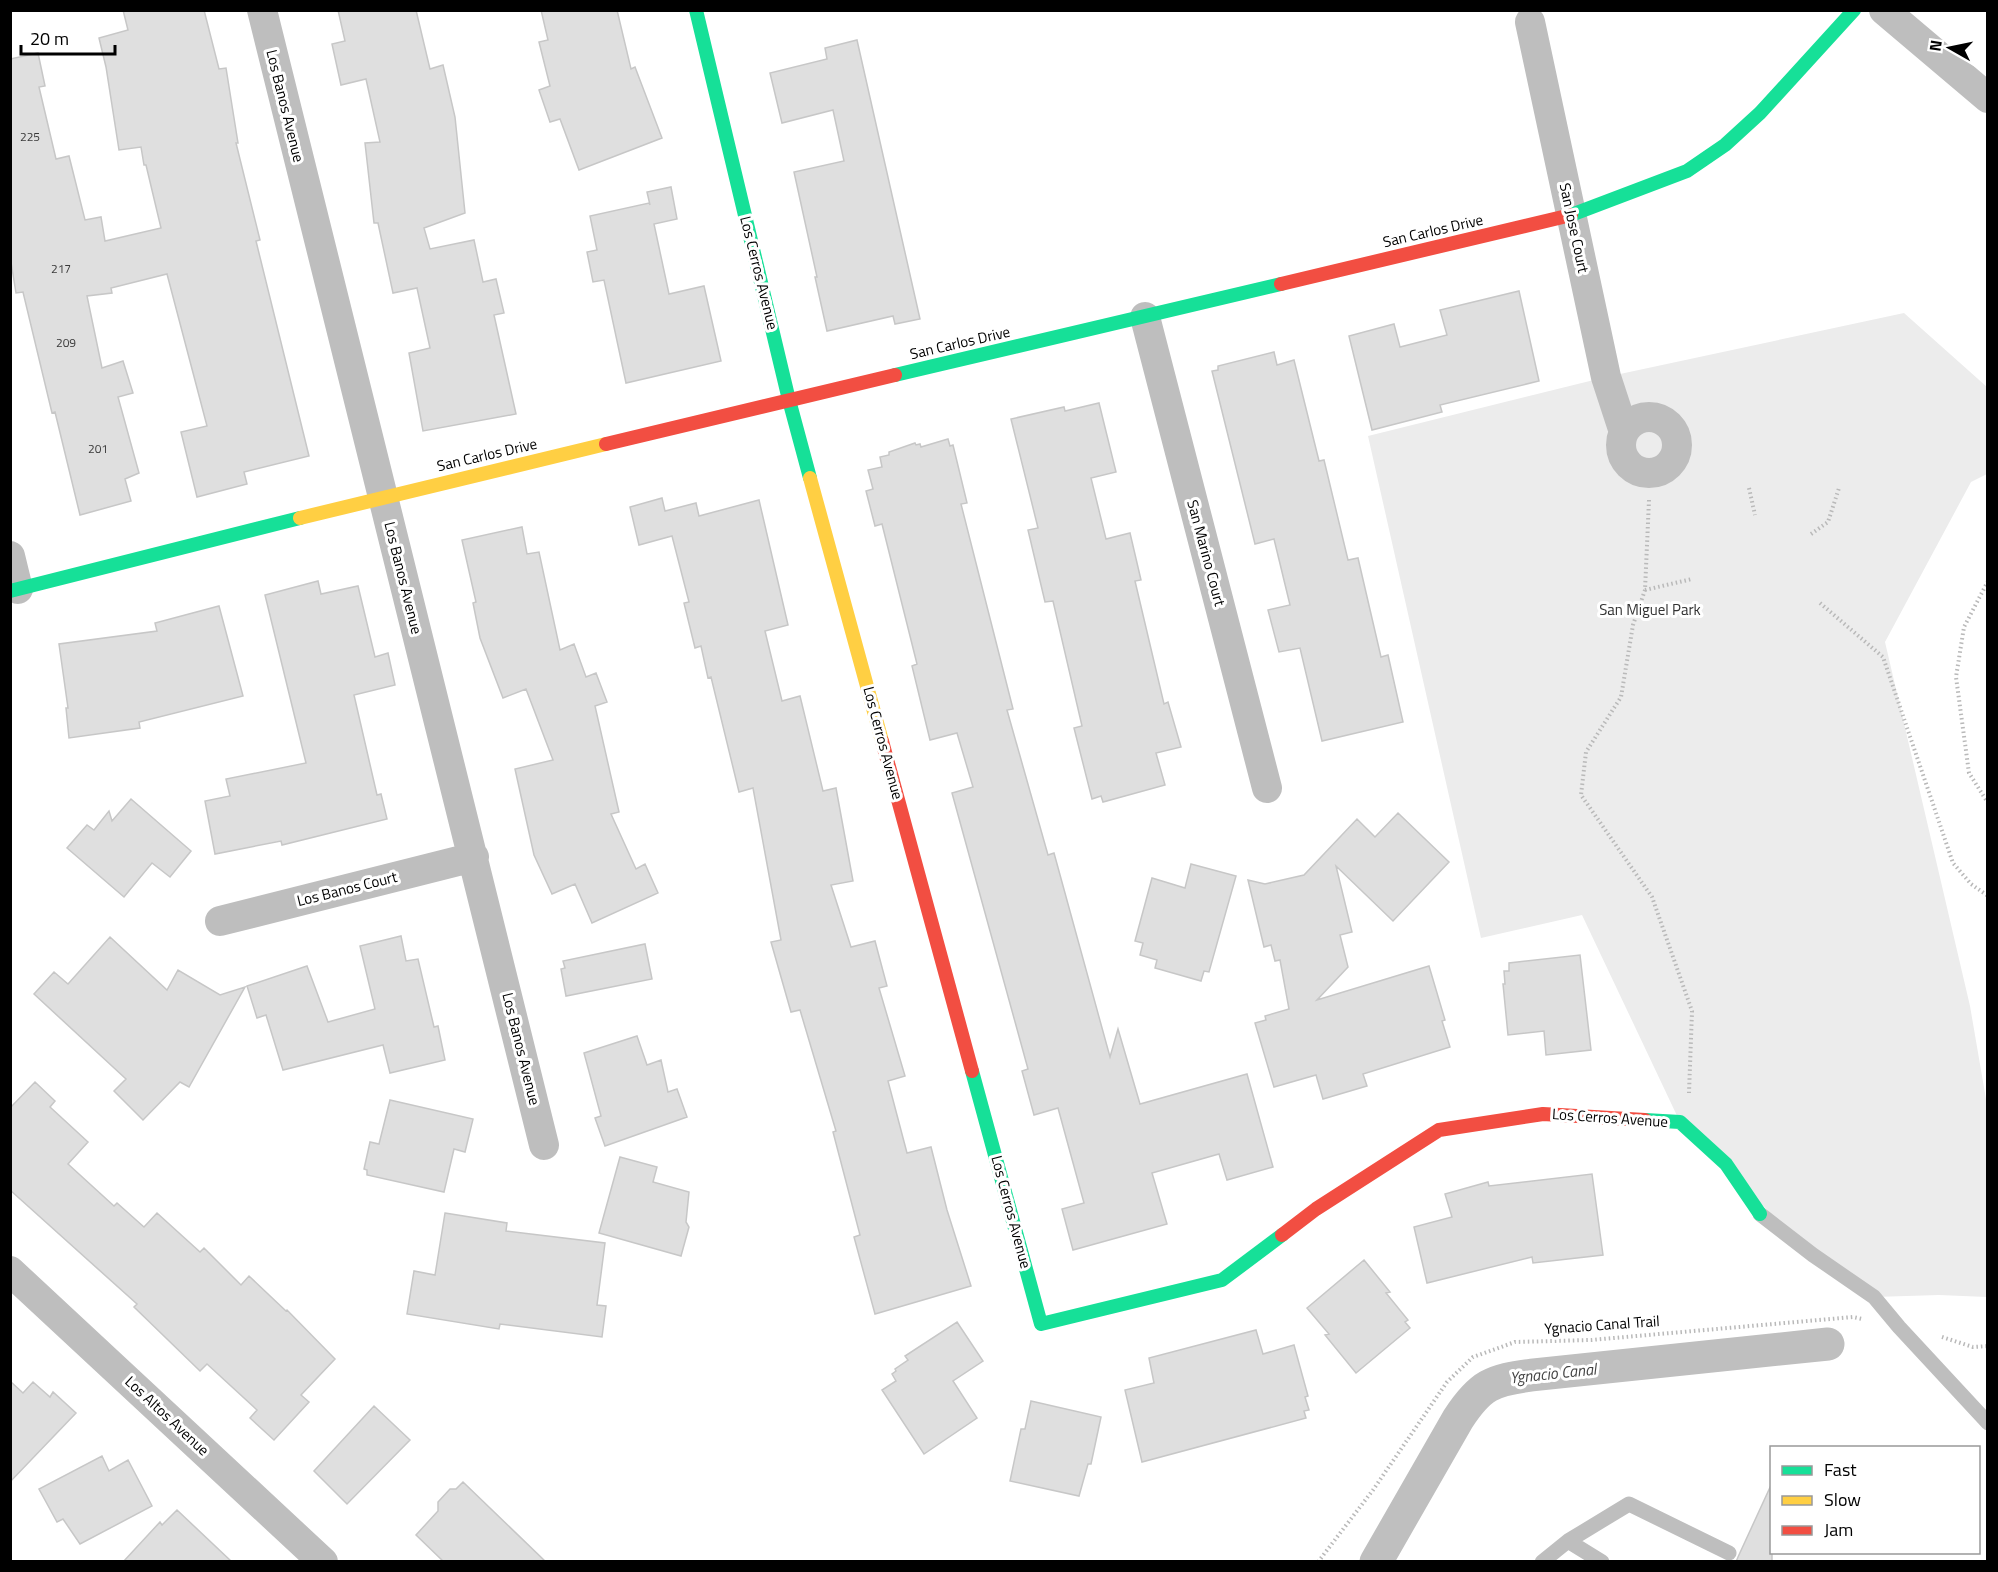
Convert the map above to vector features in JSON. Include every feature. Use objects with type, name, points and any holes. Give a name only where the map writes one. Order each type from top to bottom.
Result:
[{"type":"street","name":"Los Banos Avenue","points":[[262,10],[544,1145]]},
{"type":"street","name":"San Carlos Drive","points":[[14,590],[382,497],[1572,215],[1687,171],[1725,145],[1760,112],[1854,10]]},
{"type":"street","points":[[1884,10],[1988,98]]},
{"type":"street","name":"Los Cerros Avenue","points":[[697,11],[789,400],[1041,1324],[1222,1281],[1316,1209],[1439,1130],[1543,1114],[1680,1122],[1726,1164],[1760,1214]]},
{"type":"street","name":"San Jose Court","points":[[1530,22],[1606,377],[1624,432]]},
{"type":"street","name":"San Marino Court","points":[[1145,317],[1267,789]]},
{"type":"street","points":[[10,556],[14,590]]},
{"type":"street","name":"Los Banos Court","points":[[220,921],[474,857]]},
{"type":"street","name":"Los Altos Avenue","points":[[10,1271],[323,1562]]},
{"type":"lane","name":"Los Cerros Avenue","points":[[1760,1214],[1813,1256],[1874,1297],[1988,1423]]},
{"type":"lane","points":[[1542,1562],[1568,1541],[1629,1504],[1729,1553]]},
{"type":"lane","points":[[1568,1541],[1602,1562]]},
{"type":"path","points":[[1749,488],[1755,515]]},
{"type":"path","points":[[1811,534],[1828,522],[1839,488]]},
{"type":"path","points":[[1649,501],[1645,590],[1634,625],[1621,697],[1586,752],[1581,795],[1652,897],[1692,1011],[1690,1090],[1680,1122]]},
{"type":"path","points":[[1645,590],[1692,579]]},
{"type":"path","points":[[1988,581],[1964,627],[1956,677],[1970,773],[1988,803]]},
{"type":"path","points":[[1820,603],[1884,657],[1953,863],[1971,884],[1988,896]]},
{"type":"path","name":"Ygnacio Canal Trail","points":[[1318,1562],[1373,1490],[1448,1382],[1473,1357],[1515,1342],[1591,1340],[1853,1317],[1955,1340],[1973,1347],[1988,1346]]},
{"type":"green space","name":"San Miguel Park","points":[[1904,313],[1987,387],[1987,474],[1971,482],[1885,642],[1970,1006],[1987,1105],[1987,1297],[1939,1295],[1874,1297],[1813,1256],[1680,1122],[1582,915],[1481,938],[1368,436],[1606,377]]},
{"type":"building","points":[[123,10],[204,10],[219,69],[226,68],[238,143],[236,143],[260,240],[256,241],[309,456],[244,472],[247,484],[197,497],[181,432],[207,426],[167,274],[111,288],[112,293],[87,296],[102,368],[123,361],[133,393],[118,397],[139,473],[125,479],[131,501],[80,515],[55,412],[52,413],[23,292],[16,293],[10,256],[10,59],[38,53],[45,86],[39,87],[56,159],[69,156],[85,220],[101,217],[105,241],[161,228],[141,147],[119,150],[99,38],[128,30]]},
{"type":"building","points":[[338,10],[416,10],[430,69],[443,65],[455,117],[465,213],[424,228],[430,249],[474,240],[483,282],[496,279],[504,313],[494,315],[516,414],[423,431],[409,353],[430,348],[417,288],[393,293],[378,223],[374,223],[365,143],[380,142],[366,79],[341,85],[332,44],[345,41]]},
{"type":"building","points":[[541,10],[617,10],[631,69],[635,67],[662,138],[579,170],[560,119],[550,122],[539,90],[550,86],[539,42],[548,40]]},
{"type":"building","points":[[857,40],[920,319],[895,324],[893,316],[827,331],[794,172],[844,161],[833,110],[782,123],[770,73],[827,59],[825,48]]},
{"type":"building","points":[[671,187],[677,219],[654,224],[669,294],[704,286],[721,361],[626,383],[604,280],[593,282],[587,252],[597,250],[590,216],[649,203],[650,205],[647,192]]},
{"type":"building","points":[[1519,291],[1539,381],[1440,405],[1442,412],[1372,430],[1349,336],[1394,324],[1400,347],[1447,335],[1440,310]]},
{"type":"building","points":[[1274,352],[1277,365],[1294,360],[1319,461],[1324,460],[1348,560],[1358,558],[1381,657],[1388,655],[1403,722],[1322,741],[1300,648],[1279,652],[1268,610],[1290,605],[1274,539],[1255,544],[1212,371],[1218,370],[1218,366]]},
{"type":"building","points":[[1099,403],[1116,472],[1091,478],[1106,539],[1130,533],[1141,580],[1135,581],[1164,704],[1168,702],[1181,747],[1156,753],[1165,785],[1103,802],[1101,796],[1092,799],[1074,728],[1082,726],[1053,601],[1045,602],[1028,530],[1038,528],[1011,419],[1064,407],[1065,411]]},
{"type":"building","points":[[948,439],[950,446],[953,445],[967,503],[961,504],[1013,709],[1007,710],[1048,855],[1054,853],[1110,1057],[1118,1029],[1140,1104],[1247,1074],[1273,1167],[1227,1180],[1219,1154],[1152,1173],[1167,1224],[1073,1250],[1062,1209],[1084,1203],[1058,1108],[1034,1115],[1022,1071],[1028,1069],[952,793],[973,787],[957,733],[930,740],[912,666],[917,664],[882,524],[875,526],[866,491],[873,489],[868,470],[882,467],[880,457],[915,443],[920,444],[921,447]]},
{"type":"building","points":[[662,498],[665,511],[696,503],[699,516],[759,500],[788,625],[765,631],[782,701],[800,696],[823,791],[836,788],[853,881],[831,885],[851,947],[875,941],[887,986],[879,988],[905,1076],[888,1081],[907,1153],[931,1147],[947,1210],[971,1286],[875,1314],[854,1237],[860,1235],[833,1132],[836,1131],[800,1010],[791,1012],[771,942],[781,940],[753,788],[739,792],[711,677],[708,678],[701,646],[695,648],[684,603],[689,602],[672,536],[639,545],[630,507]]},
{"type":"building","points":[[522,527],[527,554],[539,552],[560,650],[574,644],[586,677],[596,673],[607,702],[595,706],[619,812],[611,814],[636,869],[645,864],[658,893],[592,923],[575,884],[552,894],[534,855],[515,769],[553,760],[526,689],[503,698],[480,638],[473,603],[476,602],[462,540]]},
{"type":"building","points":[[318,581],[321,594],[358,586],[375,657],[388,653],[395,685],[354,695],[377,795],[381,794],[387,819],[282,845],[281,841],[215,854],[205,801],[230,796],[226,779],[306,763],[265,595]]},
{"type":"building","points":[[219,606],[243,696],[139,722],[140,728],[69,738],[66,708],[68,708],[59,644],[157,631],[155,623]]},
{"type":"building","points":[[131,799],[191,851],[170,877],[152,863],[124,897],[67,848],[87,825],[94,830],[109,811],[112,821]]},
{"type":"building","points":[[1398,813],[1449,862],[1393,921],[1336,866],[1352,932],[1340,935],[1348,967],[1317,1000],[1429,966],[1445,1020],[1442,1021],[1450,1047],[1363,1074],[1367,1086],[1323,1099],[1316,1075],[1274,1087],[1255,1023],[1266,1020],[1265,1016],[1289,1009],[1280,960],[1275,961],[1271,945],[1264,947],[1248,880],[1265,884],[1304,875],[1357,819],[1375,837]]},
{"type":"building","points":[[1191,864],[1236,876],[1209,972],[1204,971],[1201,981],[1155,968],[1157,960],[1140,955],[1143,943],[1135,941],[1152,878],[1185,888]]},
{"type":"building","points":[[401,936],[406,961],[418,959],[434,1027],[438,1026],[445,1060],[390,1073],[383,1045],[283,1070],[266,1015],[257,1018],[247,986],[307,966],[328,1022],[375,1009],[360,946]]},
{"type":"building","points":[[110,937],[167,990],[178,970],[220,995],[245,987],[189,1087],[180,1082],[143,1120],[114,1091],[126,1079],[34,994],[54,972],[68,984]]},
{"type":"building","points":[[645,944],[652,979],[566,996],[561,969],[565,968],[563,961]]},
{"type":"building","points":[[1580,955],[1591,1050],[1546,1055],[1544,1031],[1508,1035],[1503,984],[1505,984],[1504,971],[1509,971],[1509,963]]},
{"type":"building","points":[[637,1036],[647,1065],[661,1060],[668,1092],[677,1089],[687,1117],[605,1146],[595,1118],[601,1116],[584,1053]]},
{"type":"building","points":[[35,1082],[55,1101],[50,1107],[88,1142],[68,1164],[114,1206],[117,1203],[144,1227],[157,1213],[200,1252],[204,1248],[241,1285],[249,1276],[287,1310],[335,1359],[301,1395],[309,1402],[274,1440],[250,1418],[257,1410],[207,1364],[200,1371],[134,1307],[137,1304],[10,1190],[10,1108]]},
{"type":"building","points":[[390,1100],[473,1119],[465,1152],[454,1149],[444,1192],[367,1175],[367,1170],[364,1169],[370,1142],[379,1144]]},
{"type":"building","points":[[620,1157],[657,1167],[653,1182],[689,1192],[686,1222],[689,1227],[681,1256],[599,1233]]},
{"type":"building","points":[[1592,1174],[1603,1255],[1533,1263],[1532,1257],[1427,1283],[1414,1227],[1452,1217],[1445,1194],[1488,1182],[1489,1186]]},
{"type":"building","points":[[445,1213],[507,1223],[506,1231],[605,1243],[597,1305],[606,1306],[602,1337],[500,1324],[499,1329],[407,1314],[414,1271],[435,1275]]},
{"type":"building","points":[[1364,1260],[1390,1292],[1386,1293],[1408,1320],[1405,1322],[1410,1328],[1356,1373],[1325,1335],[1329,1334],[1307,1308]]},
{"type":"building","points":[[957,1322],[983,1361],[953,1381],[977,1418],[924,1454],[882,1390],[896,1381],[892,1374],[908,1360],[905,1356]]},
{"type":"building","points":[[1256,1330],[1263,1354],[1294,1345],[1308,1396],[1305,1397],[1309,1410],[1304,1411],[1306,1418],[1142,1462],[1125,1390],[1154,1383],[1149,1358]]},
{"type":"building","points":[[10,1381],[23,1393],[33,1382],[50,1397],[53,1392],[76,1413],[10,1482]]},
{"type":"building","points":[[1031,1401],[1101,1417],[1091,1464],[1088,1464],[1079,1496],[1010,1481],[1021,1429],[1025,1429]]},
{"type":"building","points":[[374,1406],[410,1440],[347,1504],[314,1471]]},
{"type":"building","points":[[102,1456],[109,1471],[128,1460],[152,1506],[80,1544],[63,1519],[57,1522],[39,1489]]},
{"type":"building","points":[[463,1482],[546,1562],[444,1562],[416,1535],[438,1511],[438,1502],[450,1489],[456,1489]]},
{"type":"building","points":[[1770,1487],[1772,1562],[1736,1562]]},
{"type":"building","points":[[177,1510],[232,1562],[123,1562],[160,1522],[162,1525]]},
{"type":"waterway","name":"Ygnacio Canal","points":[[1376,1562],[1458,1419],[1473,1398],[1488,1386],[1507,1379],[1532,1375],[1828,1344]]},
{"type":"traffic: fast","points":[[696,10],[789,400],[810,478]]},
{"type":"traffic: fast","points":[[1571,215],[1687,171],[1725,145],[1760,113],[1854,10]]},
{"type":"traffic: fast","points":[[895,375],[1281,284]]},
{"type":"traffic: fast","points":[[10,591],[300,518]]},
{"type":"traffic: fast","points":[[972,1071],[1041,1324],[1222,1280],[1282,1235]]},
{"type":"traffic: fast","points":[[1645,1120],[1680,1122],[1726,1164],[1760,1214]]},
{"type":"traffic: slow","points":[[300,518],[606,444]]},
{"type":"traffic: slow","points":[[810,478],[882,741]]},
{"type":"traffic: jam","points":[[1281,284],[1571,215]]},
{"type":"traffic: jam","points":[[606,444],[895,375]]},
{"type":"traffic: jam","points":[[882,741],[972,1071]]},
{"type":"traffic: jam","points":[[1282,1235],[1316,1209],[1439,1130],[1543,1114],[1645,1120]]}]
